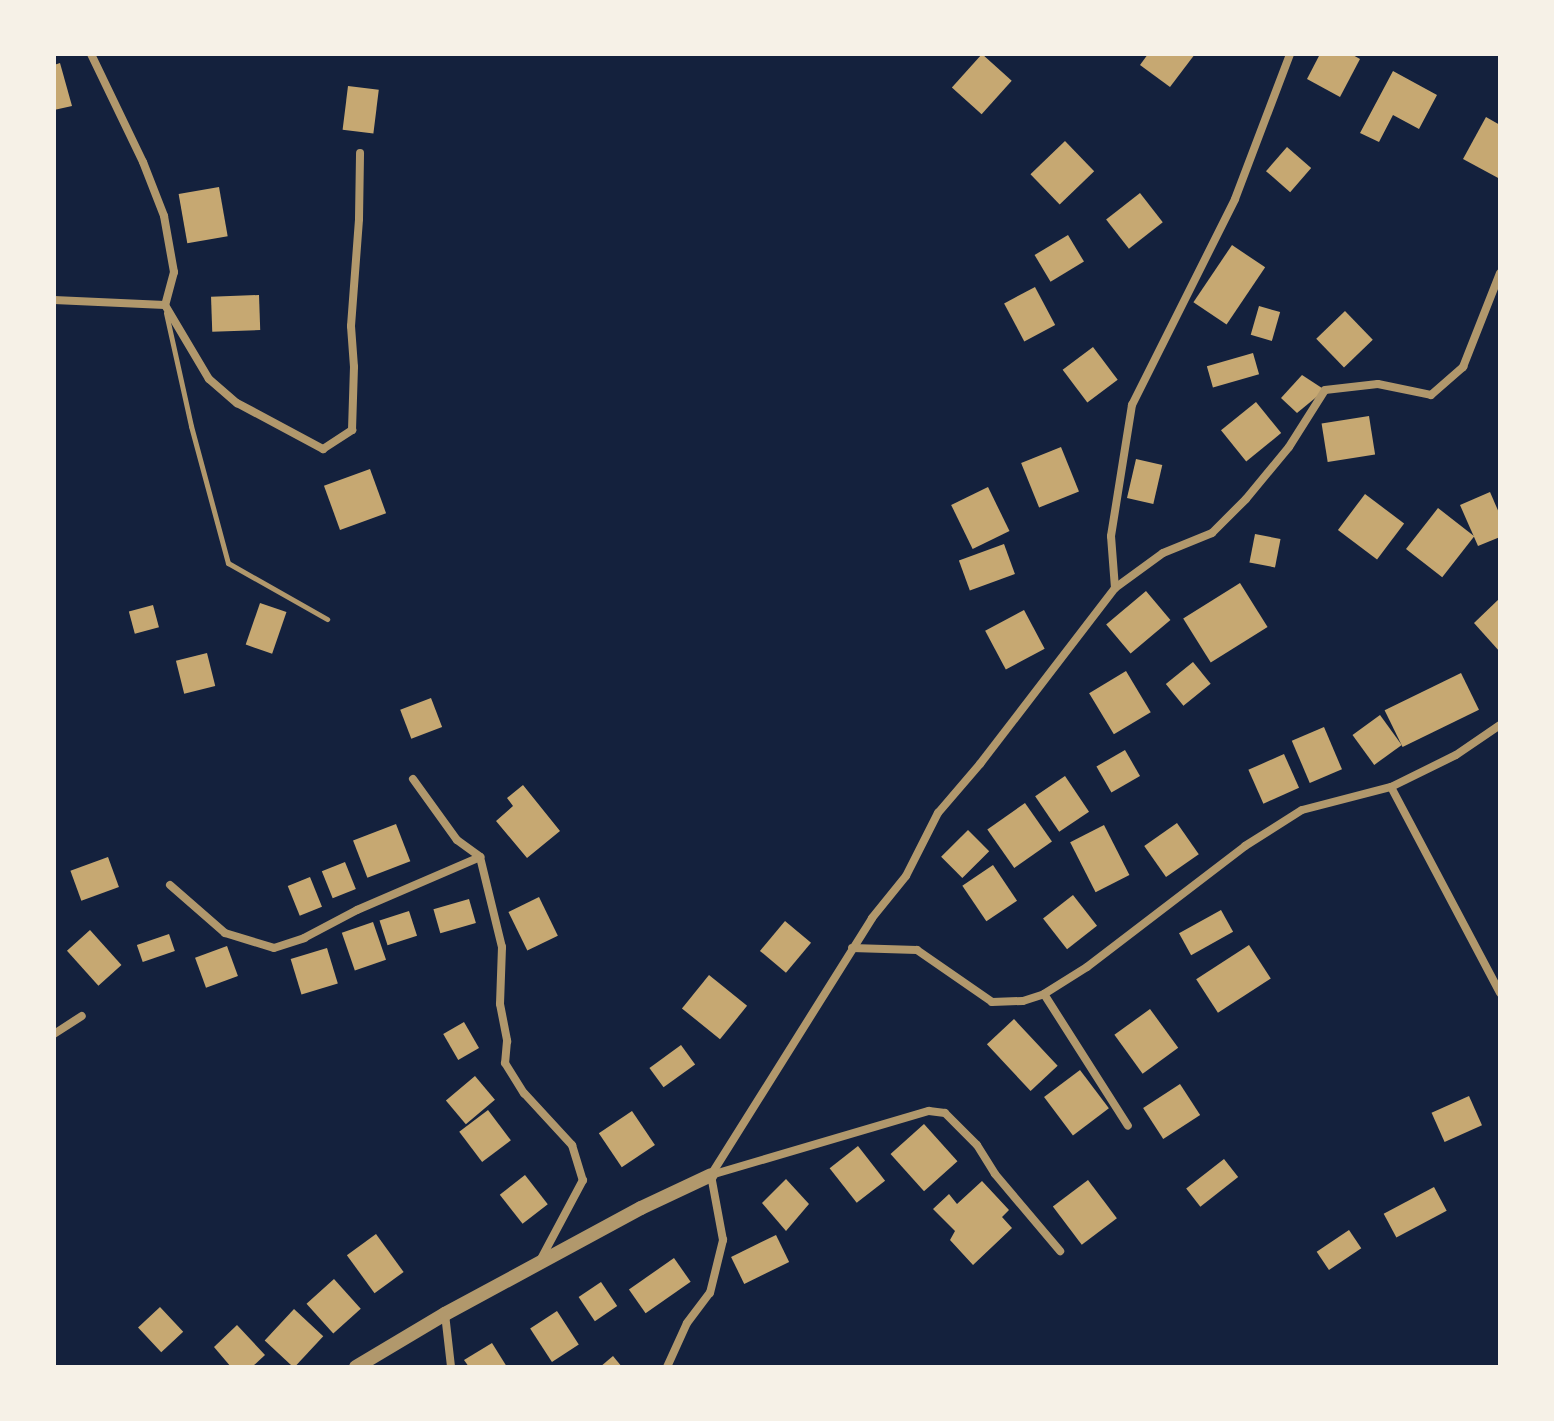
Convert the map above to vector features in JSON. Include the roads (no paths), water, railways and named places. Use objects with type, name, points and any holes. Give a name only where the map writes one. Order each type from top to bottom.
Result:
[{"type":"street","points":[[91,54],[143,162],[164,216],[174,272],[165,305],[209,379],[237,403],[323,449],[352,430],[354,367],[351,326],[359,219],[360,153]]},
{"type":"street","points":[[1115,588],[1111,536],[1132,405],[1235,199],[1290,54]]},
{"type":"street","points":[[667,1367],[687,1323],[710,1293],[723,1240],[711,1175],[852,948],[906,876],[938,813],[980,764],[1115,588],[1163,553],[1212,533],[1246,499],[1289,447],[1325,390],[1378,384],[1431,395],[1463,367],[1500,273]]},
{"type":"street","points":[[54,300],[165,305]]},
{"type":"street","points":[[852,948],[917,950],[992,1002],[1023,1001],[1044,994],[1087,967],[1245,846],[1302,810],[1391,787],[1456,755],[1500,725]]},
{"type":"street","points":[[413,779],[457,840],[480,857],[502,947],[500,1004],[507,1041],[505,1063],[524,1093],[572,1145],[583,1180],[538,1265]]},
{"type":"street","points":[[1391,787],[1500,993]]},
{"type":"street","points":[[170,885],[225,933],[274,948],[304,938],[357,910],[480,857]]},
{"type":"street","points":[[1044,994],[1128,1126]]},
{"type":"street","points":[[54,1034],[82,1016]]},
{"type":"street","points":[[356,1367],[445,1314],[641,1208],[711,1175],[929,1111],[945,1113],[977,1145],[995,1174],[1060,1251]]},
{"type":"street","points":[[445,1314],[451,1367]]},
{"type":"lane","points":[[165,305],[191,426],[228,563],[327,619]]}]
